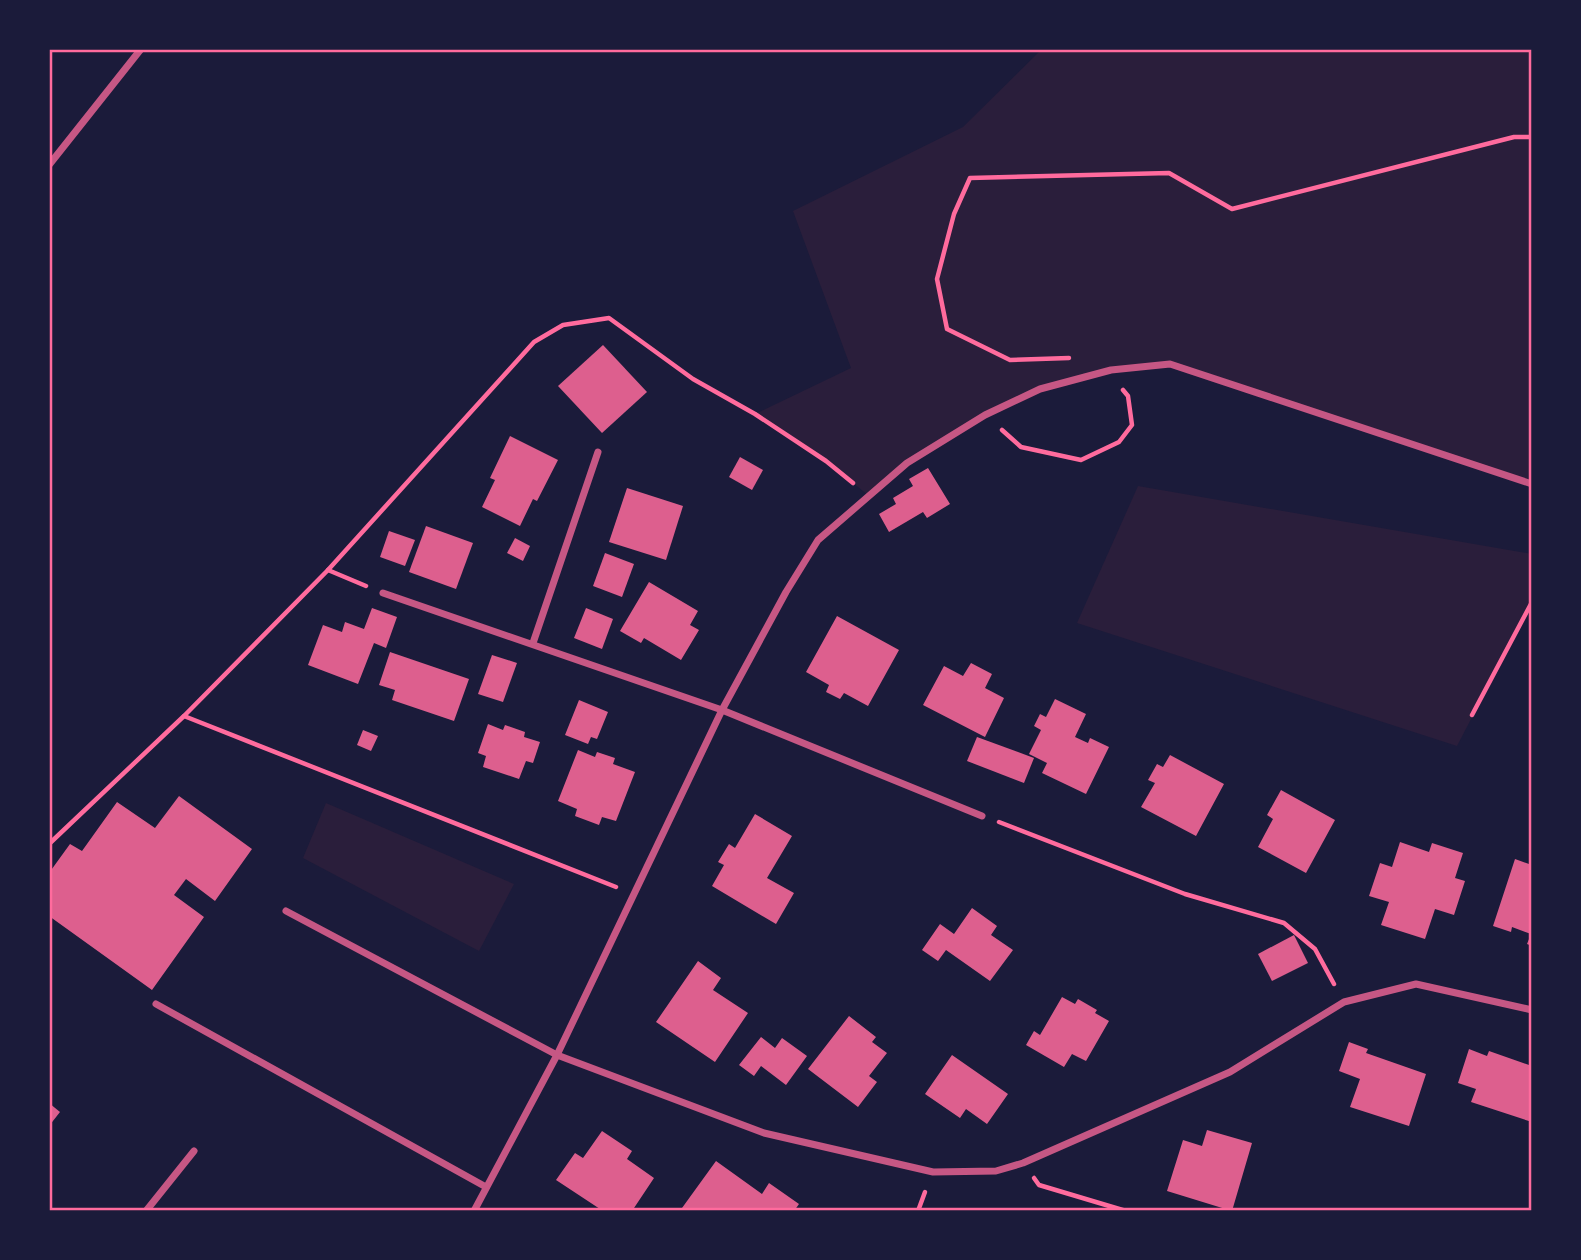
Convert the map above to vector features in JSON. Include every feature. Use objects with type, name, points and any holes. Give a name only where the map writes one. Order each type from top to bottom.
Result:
[{"type":"street","points":[[49,166],[141,49]]},
{"type":"street","points":[[474,1211],[557,1055],[722,710],[786,592],[818,540],[907,463],[985,415],[1040,389],[1111,370],[1170,364],[1532,484]]},
{"type":"street","points":[[533,643],[598,452]]},
{"type":"street","points":[[383,593],[722,710],[982,816]]},
{"type":"street","points":[[286,911],[557,1055],[764,1133],[933,1171],[996,1171],[1023,1163],[1230,1072],[1344,1002],[1416,984],[1532,1010]]},
{"type":"street","points":[[156,1004],[486,1187]]},
{"type":"street","points":[[146,1211],[194,1151]]},
{"type":"path","points":[[1073,357],[1010,360],[947,329],[937,279],[954,214],[970,178],[1169,173],[1232,209],[1514,137],[1532,137]]},
{"type":"path","points":[[49,844],[184,716],[328,570],[534,342],[563,325],[609,318],[693,379],[755,414],[826,461],[868,495]]},
{"type":"path","points":[[985,415],[1021,447],[1081,460],[1119,442],[1132,425],[1128,397],[1111,370]]},
{"type":"path","points":[[328,570],[383,593]]},
{"type":"path","points":[[1472,715],[1532,602]]},
{"type":"path","points":[[184,716],[634,895]]},
{"type":"path","points":[[982,816],[1185,894],[1284,923],[1315,949],[1344,1002]]},
{"type":"path","points":[[1023,1163],[1039,1185],[1126,1211]]},
{"type":"shaded area","points":[[1042,49],[1532,49],[1532,484],[1170,364],[1111,370],[1077,378],[1012,402],[952,434],[868,495],[826,461],[755,414],[851,368],[793,211],[963,127]]},
{"type":"shaded area","points":[[1138,486],[1532,554],[1532,602],[1457,746],[1077,623]]},
{"type":"shaded area","points":[[326,803],[514,884],[479,951],[303,858]]},
{"type":"building","points":[[603,345],[647,392],[602,433],[558,386]]},
{"type":"building","points":[[510,436],[558,460],[537,501],[533,499],[520,526],[482,507],[495,480],[490,478]]},
{"type":"building","points":[[740,457],[763,470],[752,490],[729,477]]},
{"type":"building","points":[[928,468],[950,504],[927,518],[923,512],[889,532],[879,514],[896,504],[893,498],[913,486],[909,479]]},
{"type":"building","points":[[627,488],[683,506],[666,560],[609,542]]},
{"type":"building","points":[[426,526],[473,543],[456,589],[409,572]]},
{"type":"building","points":[[389,531],[415,540],[405,566],[380,557]]},
{"type":"building","points":[[515,538],[530,546],[523,561],[507,553]]},
{"type":"building","points":[[605,553],[634,564],[622,597],[593,586]]},
{"type":"building","points":[[649,582],[698,611],[690,625],[699,630],[681,660],[644,638],[641,643],[620,631]]},
{"type":"building","points":[[372,608],[397,617],[386,648],[374,643],[358,684],[308,665],[323,625],[342,632],[345,622],[364,629]]},
{"type":"building","points":[[586,608],[613,619],[602,649],[574,638]]},
{"type":"building","points":[[837,616],[899,650],[868,706],[844,693],[840,699],[826,692],[829,685],[806,672]]},
{"type":"building","points":[[390,652],[469,679],[454,721],[392,700],[395,690],[379,685]]},
{"type":"building","points":[[492,655],[517,663],[503,702],[478,694]]},
{"type":"building","points":[[971,663],[992,674],[985,688],[1004,698],[985,737],[923,705],[944,666],[963,676]]},
{"type":"building","points":[[1055,699],[1086,714],[1075,737],[1088,743],[1090,738],[1109,747],[1086,794],[1042,773],[1047,763],[1029,754],[1041,730],[1034,726],[1040,714],[1046,717]]},
{"type":"building","points":[[579,700],[608,712],[597,739],[591,737],[588,744],[565,735]]},
{"type":"building","points":[[488,724],[503,730],[505,725],[525,732],[524,737],[540,742],[533,763],[526,761],[519,779],[483,767],[486,756],[478,753]]},
{"type":"building","points":[[363,730],[378,736],[371,751],[357,745]]},
{"type":"building","points":[[977,737],[1034,758],[1024,783],[967,761]]},
{"type":"building","points":[[578,750],[595,757],[597,752],[615,758],[613,764],[635,772],[616,821],[602,817],[599,825],[575,816],[577,809],[558,801]]},
{"type":"building","points":[[1170,755],[1224,784],[1196,836],[1141,807],[1155,783],[1148,780],[1157,764],[1163,767]]},
{"type":"building","points":[[1281,790],[1335,820],[1306,873],[1258,847],[1273,819],[1267,815]]},
{"type":"building","points":[[179,796],[252,849],[215,901],[186,879],[174,895],[204,917],[152,990],[49,916],[49,873],[70,844],[82,851],[117,802],[155,828]]},
{"type":"building","points":[[755,814],[792,836],[767,878],[794,893],[776,924],[712,886],[724,865],[718,862],[729,844],[735,848]]},
{"type":"building","points":[[1400,842],[1429,852],[1432,843],[1463,853],[1455,878],[1465,881],[1454,915],[1435,909],[1425,939],[1381,925],[1389,902],[1369,896],[1380,863],[1392,867]]},
{"type":"building","points":[[1515,859],[1532,865],[1532,946],[1527,944],[1531,934],[1512,927],[1511,932],[1493,926]]},
{"type":"building","points":[[972,908],[997,926],[991,935],[1013,950],[990,981],[946,950],[938,961],[922,950],[940,924],[954,934]]},
{"type":"building","points":[[1294,935],[1308,963],[1272,981],[1258,954]]},
{"type":"building","points":[[698,961],[721,978],[713,990],[748,1013],[715,1062],[656,1022]]},
{"type":"building","points":[[1062,997],[1075,1004],[1078,999],[1109,1021],[1086,1061],[1072,1054],[1064,1067],[1026,1045],[1034,1031],[1040,1035]]},
{"type":"building","points":[[849,1016],[876,1037],[872,1042],[887,1053],[869,1076],[877,1082],[858,1107],[808,1069]]},
{"type":"building","points":[[761,1037],[775,1048],[782,1038],[807,1056],[786,1085],[761,1066],[754,1076],[739,1065]]},
{"type":"building","points":[[1349,1042],[1368,1049],[1366,1053],[1426,1074],[1409,1126],[1350,1107],[1360,1079],[1339,1071]]},
{"type":"building","points":[[1469,1049],[1487,1056],[1489,1051],[1532,1066],[1532,1122],[1471,1102],[1476,1089],[1458,1083]]},
{"type":"building","points":[[952,1055],[1008,1094],[987,1124],[966,1109],[960,1118],[925,1094]]},
{"type":"building","points":[[49,1103],[60,1112],[49,1126]]},
{"type":"building","points":[[1207,1130],[1252,1143],[1232,1211],[1167,1191],[1183,1140],[1202,1146]]},
{"type":"building","points":[[602,1131],[632,1151],[627,1159],[654,1178],[632,1211],[599,1211],[600,1209],[556,1180],[575,1153],[583,1158]]},
{"type":"building","points":[[716,1161],[762,1194],[769,1183],[799,1204],[794,1211],[686,1211],[682,1208]]}]
